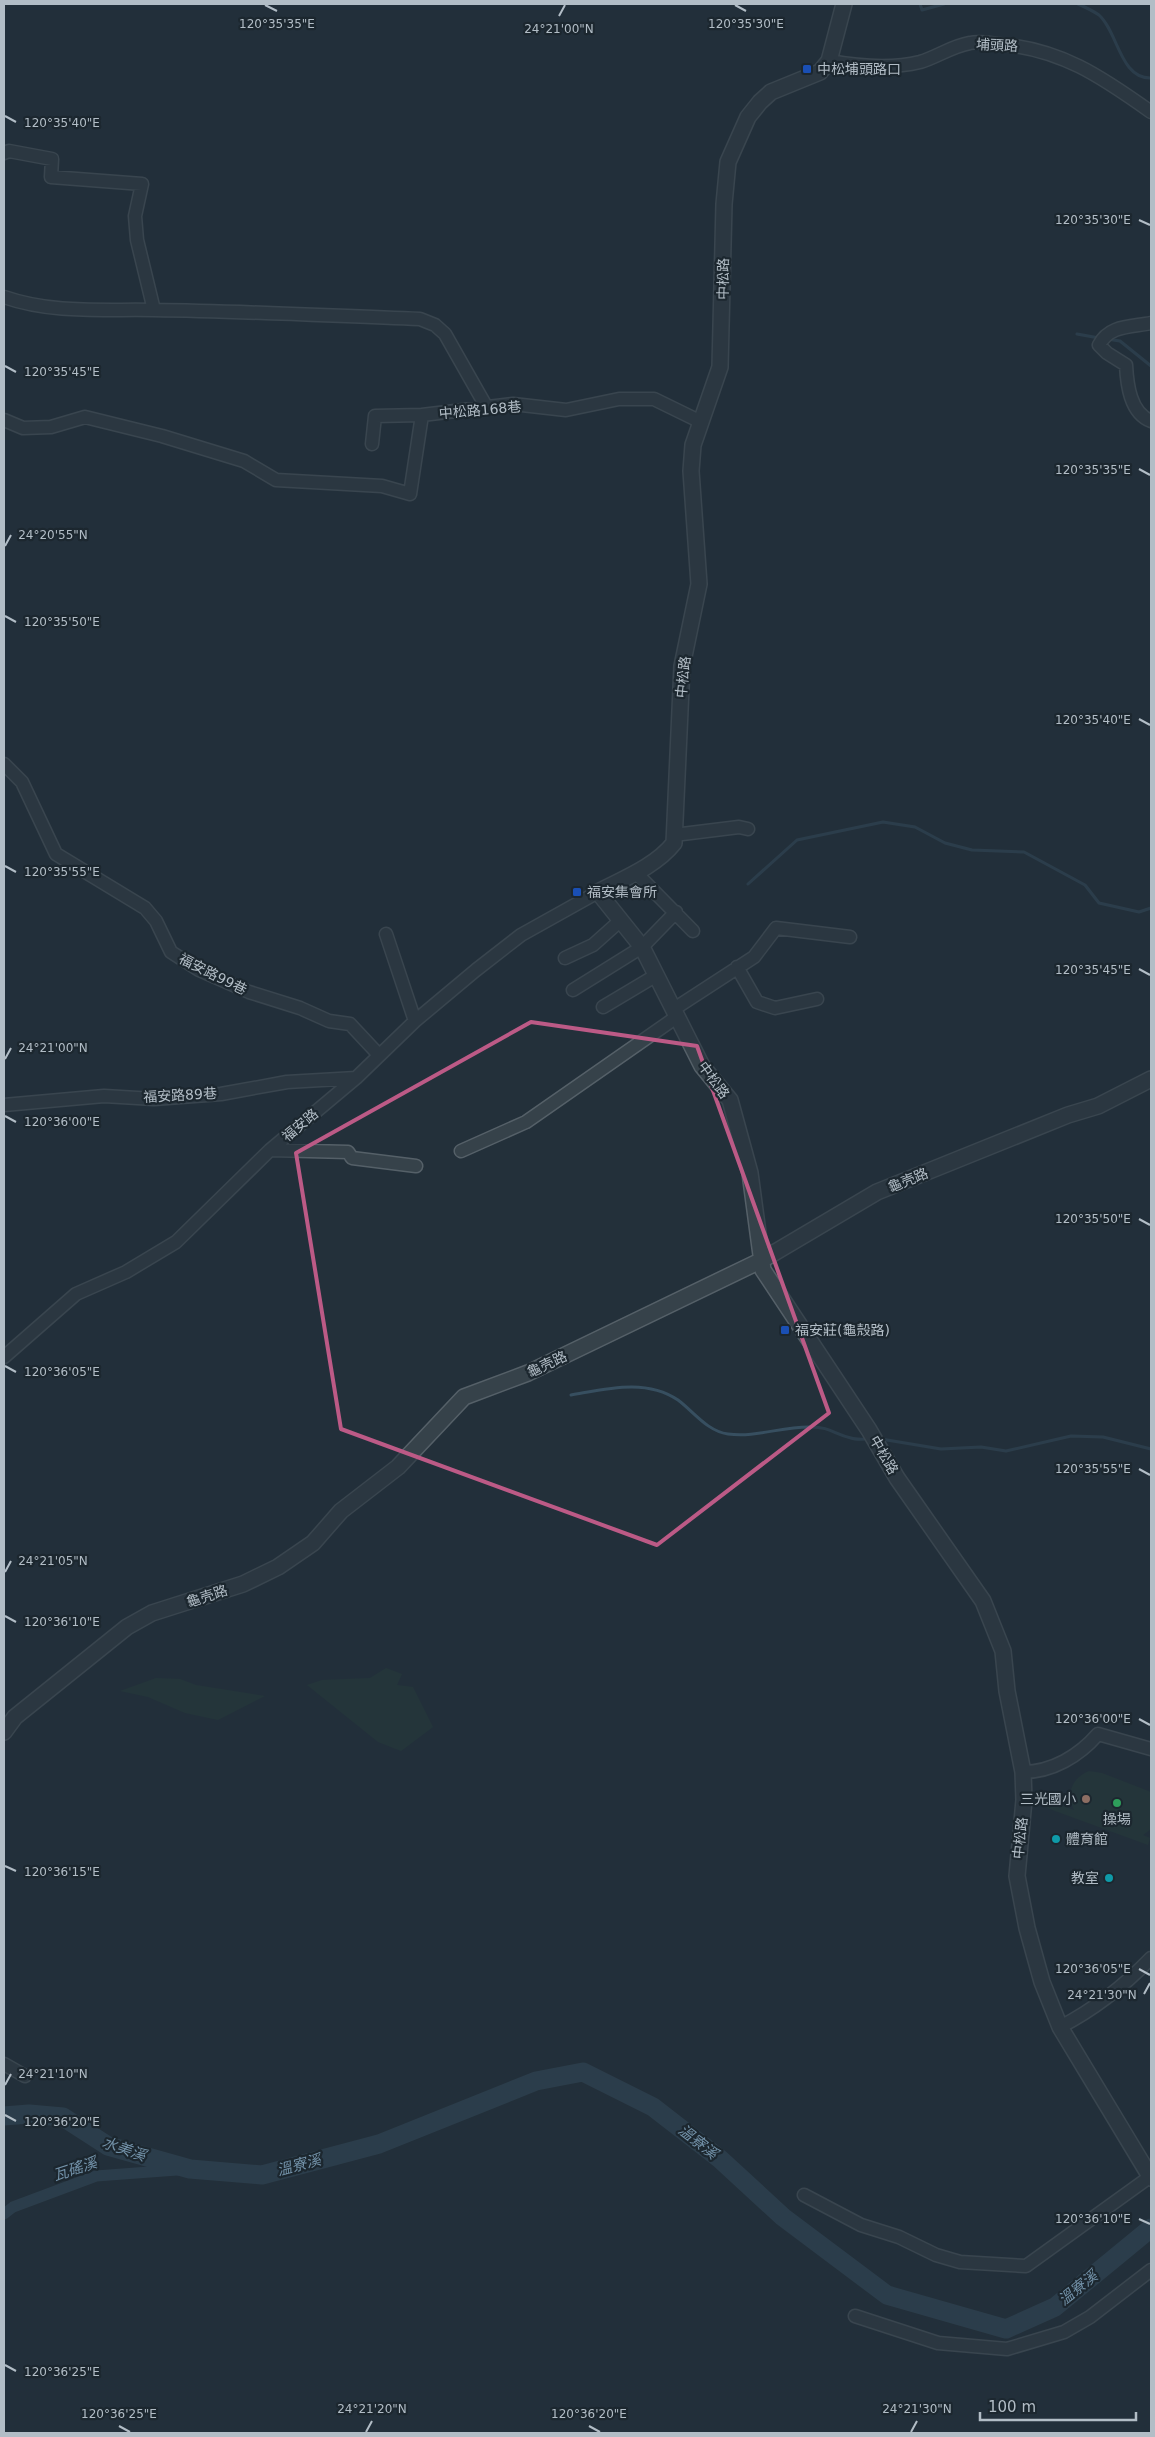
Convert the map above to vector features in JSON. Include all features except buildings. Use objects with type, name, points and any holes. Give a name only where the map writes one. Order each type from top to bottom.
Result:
[{"type":"street","points":[[829,61],[844,4]]},
{"type":"street","name":"埔頭路","points":[[829,61],[854,65],[904,64],[921,62],[944,51],[971,43],[1027,46],[1069,60],[1113,85],[1151,112]]},
{"type":"street","name":"中松路","points":[[829,61],[820,72],[771,92],[760,102],[748,117],[728,162],[724,204],[720,367],[699,422],[693,445],[691,471],[700,584],[682,666],[674,843],[668,851],[598,892],[642,947],[702,1066],[730,1100],[750,1173],[763,1270],[873,1437],[897,1478],[983,1601],[1003,1651],[1006,1690],[1023,1772],[1024,1800],[1017,1876],[1027,1928],[1040,1973],[1060,2027],[1151,2177]]},
{"type":"street","points":[[4,153],[10,151],[52,159],[51,177],[142,184],[135,216],[137,240],[154,310]]},
{"type":"street","points":[[4,297],[30,306],[61,309],[154,310],[420,320],[435,325],[446,334],[487,408]]},
{"type":"street","points":[[1151,323],[1116,330],[1104,335],[1099,345],[1107,353],[1126,365],[1127,386],[1132,399],[1140,412],[1151,421]]},
{"type":"street","name":"中松路168巷","points":[[4,420],[23,428],[50,427],[85,417],[162,436],[244,461],[276,480],[382,486],[410,494],[422,415],[512,404],[566,410],[619,399],[654,399],[699,422]]},
{"type":"street","points":[[372,444],[375,416],[422,415]]},
{"type":"street","name":"福安路99巷","points":[[4,764],[22,782],[56,854],[145,908],[156,921],[171,952],[199,970],[249,992],[300,1008],[329,1021],[350,1024],[379,1055]]},
{"type":"street","points":[[674,835],[739,827],[748,829]]},
{"type":"street","points":[[635,872],[693,931]]},
{"type":"street","name":"福安路","points":[[4,1357],[76,1294],[126,1272],[176,1242],[270,1150],[356,1078],[415,1021],[521,935],[598,892]]},
{"type":"street","points":[[573,990],[642,947],[676,912]]},
{"type":"street","points":[[565,958],[593,945],[621,920]]},
{"type":"street","points":[[461,1151],[526,1122],[737,967],[754,957],[776,928],[850,937]]},
{"type":"street","points":[[386,934],[415,1021]]},
{"type":"street","points":[[737,967],[757,1002],[775,1008],[816,999]]},
{"type":"street","points":[[603,1007],[655,976]]},
{"type":"street","name":"福安路89巷","points":[[4,1105],[104,1096],[154,1099],[221,1094],[287,1082],[356,1078]]},
{"type":"street","name":"龜壳路","points":[[4,1732],[14,1717],[127,1627],[152,1613],[243,1584],[278,1568],[313,1543],[341,1511],[398,1467],[464,1397],[528,1373],[762,1260],[877,1192],[1068,1115],[1098,1106],[1151,1079]]},
{"type":"street","points":[[270,1150],[348,1152],[352,1158],[416,1166]]},
{"type":"street","points":[[1023,1772],[1035,1772],[1068,1760],[1098,1734],[1151,1749]]},
{"type":"street","points":[[1060,2027],[1089,2012],[1122,1987],[1151,1958]]},
{"type":"street","points":[[4,2064],[25,2076]]},
{"type":"street","points":[[804,2195],[861,2225],[899,2237],[936,2255],[960,2262],[1026,2266],[1151,2177]]},
{"type":"street","points":[[855,2316],[938,2343],[1007,2349],[1064,2332],[1090,2317],[1151,2270]]},
{"type":"highlighted area","points":[[531,1022],[697,1046],[829,1413],[657,1545],[341,1429],[296,1153]]},
{"type":"green space","points":[[386,1668],[402,1674],[397,1685],[413,1687],[433,1727],[401,1751],[378,1742],[307,1685],[322,1680],[370,1678]]},
{"type":"green space","points":[[156,1678],[180,1679],[196,1685],[265,1696],[218,1720],[185,1713],[148,1697],[120,1691]]},
{"type":"green space","points":[[1089,1771],[1102,1773],[1151,1792],[1151,1829],[1143,1835],[1150,1838],[1148,1845],[1047,1808],[1050,1801],[1074,1810],[1071,1798],[1072,1787],[1078,1778]]},
{"type":"waterway","points":[[920,4],[922,10],[944,4]]},
{"type":"waterway","points":[[1078,4],[1099,15],[1111,32],[1120,53],[1132,71],[1141,76],[1151,78]]},
{"type":"waterway","points":[[1077,334],[1099,338]]},
{"type":"waterway","points":[[1107,339],[1120,341],[1151,366]]},
{"type":"waterway","points":[[748,884],[797,840],[883,822],[915,827],[945,843],[972,850],[1024,852],[1085,885],[1099,903],[1139,912],[1151,908]]},
{"type":"waterway","points":[[571,1395],[612,1388],[639,1387],[653,1389],[666,1393],[678,1400],[707,1425],[728,1434],[738,1435],[790,1428],[817,1427],[828,1429],[853,1439],[870,1439]]},
{"type":"waterway","points":[[881,1439],[941,1449],[981,1447],[1006,1451],[1071,1436],[1103,1437],[1151,1449]]},
{"type":"waterway","name":"溫寮溪","points":[[4,2116],[29,2114],[63,2117],[108,2146],[190,2169],[262,2175],[379,2144],[536,2081],[583,2072],[653,2107],[720,2159],[783,2217],[887,2295],[1006,2329],[1055,2307],[1151,2228]]},
{"type":"waterway","name":"瓦磘溪","points":[[4,2214],[13,2207],[96,2176],[190,2169]]},
{"type":"place","name":"中松埔頭路口","points":[[807,69]]},
{"type":"place","name":"福安集會所","points":[[577,892]]},
{"type":"place","name":"福安莊(龜殼路)","points":[[785,1330]]},
{"type":"place","name":"三光國小","points":[[1086,1799]]},
{"type":"place","name":"操場","points":[[1117,1803]]},
{"type":"place","name":"體育館","points":[[1056,1839]]},
{"type":"place","name":"教室","points":[[1109,1878]]},
{"type":"water label","name":"水美溪","points":[[124,2149]]}]
